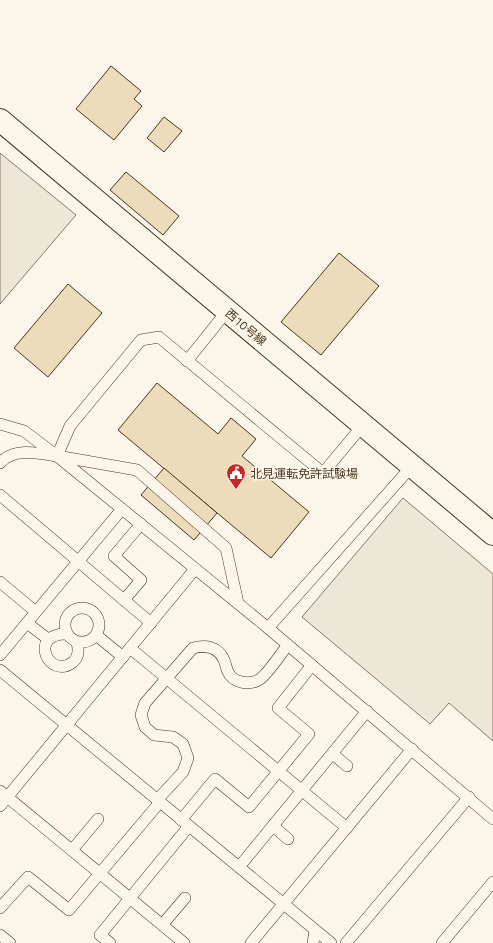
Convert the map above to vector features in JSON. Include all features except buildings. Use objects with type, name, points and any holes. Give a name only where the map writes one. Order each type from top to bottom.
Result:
[{"type":"street","name":"西10号線","points":[[0,120],[493,534]]},
{"type":"lane","points":[[187,361],[227,311]]},
{"type":"lane","points":[[57,456],[70,426],[141,340],[159,337],[323,473],[363,425]]},
{"type":"lane","points":[[0,424],[24,431],[57,456],[288,644],[493,819]]},
{"type":"lane","points":[[0,463],[4,459],[28,451],[137,470],[226,548],[238,603]]},
{"type":"lane","points":[[268,628],[412,466]]},
{"type":"lane","points":[[0,495],[150,623]]},
{"type":"lane","points":[[0,655],[122,509]]},
{"type":"lane","points":[[124,600],[141,580],[114,556],[141,524]]},
{"type":"lane","points":[[0,806],[4,794],[66,725],[195,569]]},
{"type":"lane","points":[[0,582],[36,612]]},
{"type":"lane","points":[[67,634],[65,625],[68,616],[74,610],[83,608],[91,611],[97,618],[99,627],[96,635],[88,641],[77,642]]},
{"type":"lane","points":[[27,623],[48,639]]},
{"type":"lane","points":[[56,633],[67,634],[77,642],[79,651],[76,659],[69,665],[60,667],[52,664],[46,657],[45,648],[48,639],[56,633]]},
{"type":"lane","points":[[96,635],[167,679],[347,828]]},
{"type":"lane","points":[[0,908],[28,877],[69,910],[183,772],[188,758],[183,744],[173,737],[154,735],[145,727],[141,715],[145,703],[193,648],[204,645],[218,650],[224,658],[228,673],[236,681],[248,683],[260,679],[288,644]]},
{"type":"lane","points":[[110,943],[100,935],[130,898],[215,779],[249,807],[309,734],[278,708],[312,665]]},
{"type":"lane","points":[[0,670],[331,943]]},
{"type":"lane","points":[[238,867],[303,791],[368,711]]},
{"type":"lane","points":[[255,941],[412,749]]},
{"type":"lane","points":[[333,754],[347,766]]},
{"type":"lane","points":[[4,794],[184,943]]},
{"type":"lane","points":[[346,943],[469,797]]},
{"type":"lane","points":[[72,850],[98,819]]},
{"type":"lane","points":[[273,826],[288,839]]},
{"type":"lane","points":[[442,943],[493,882]]},
{"type":"lane","points":[[162,925],[185,898]]},
{"type":"lane","points":[[313,943],[315,930]]},
{"type":"lane","points":[[0,935],[10,943]]},
{"type":"shaded area","points":[[0,153],[76,215],[0,304]]},
{"type":"shaded area","points":[[403,498],[493,574],[493,741],[449,703],[430,724],[302,617]]},
{"type":"place","name":"北見運転免許試験場","points":[[236,490]]}]
